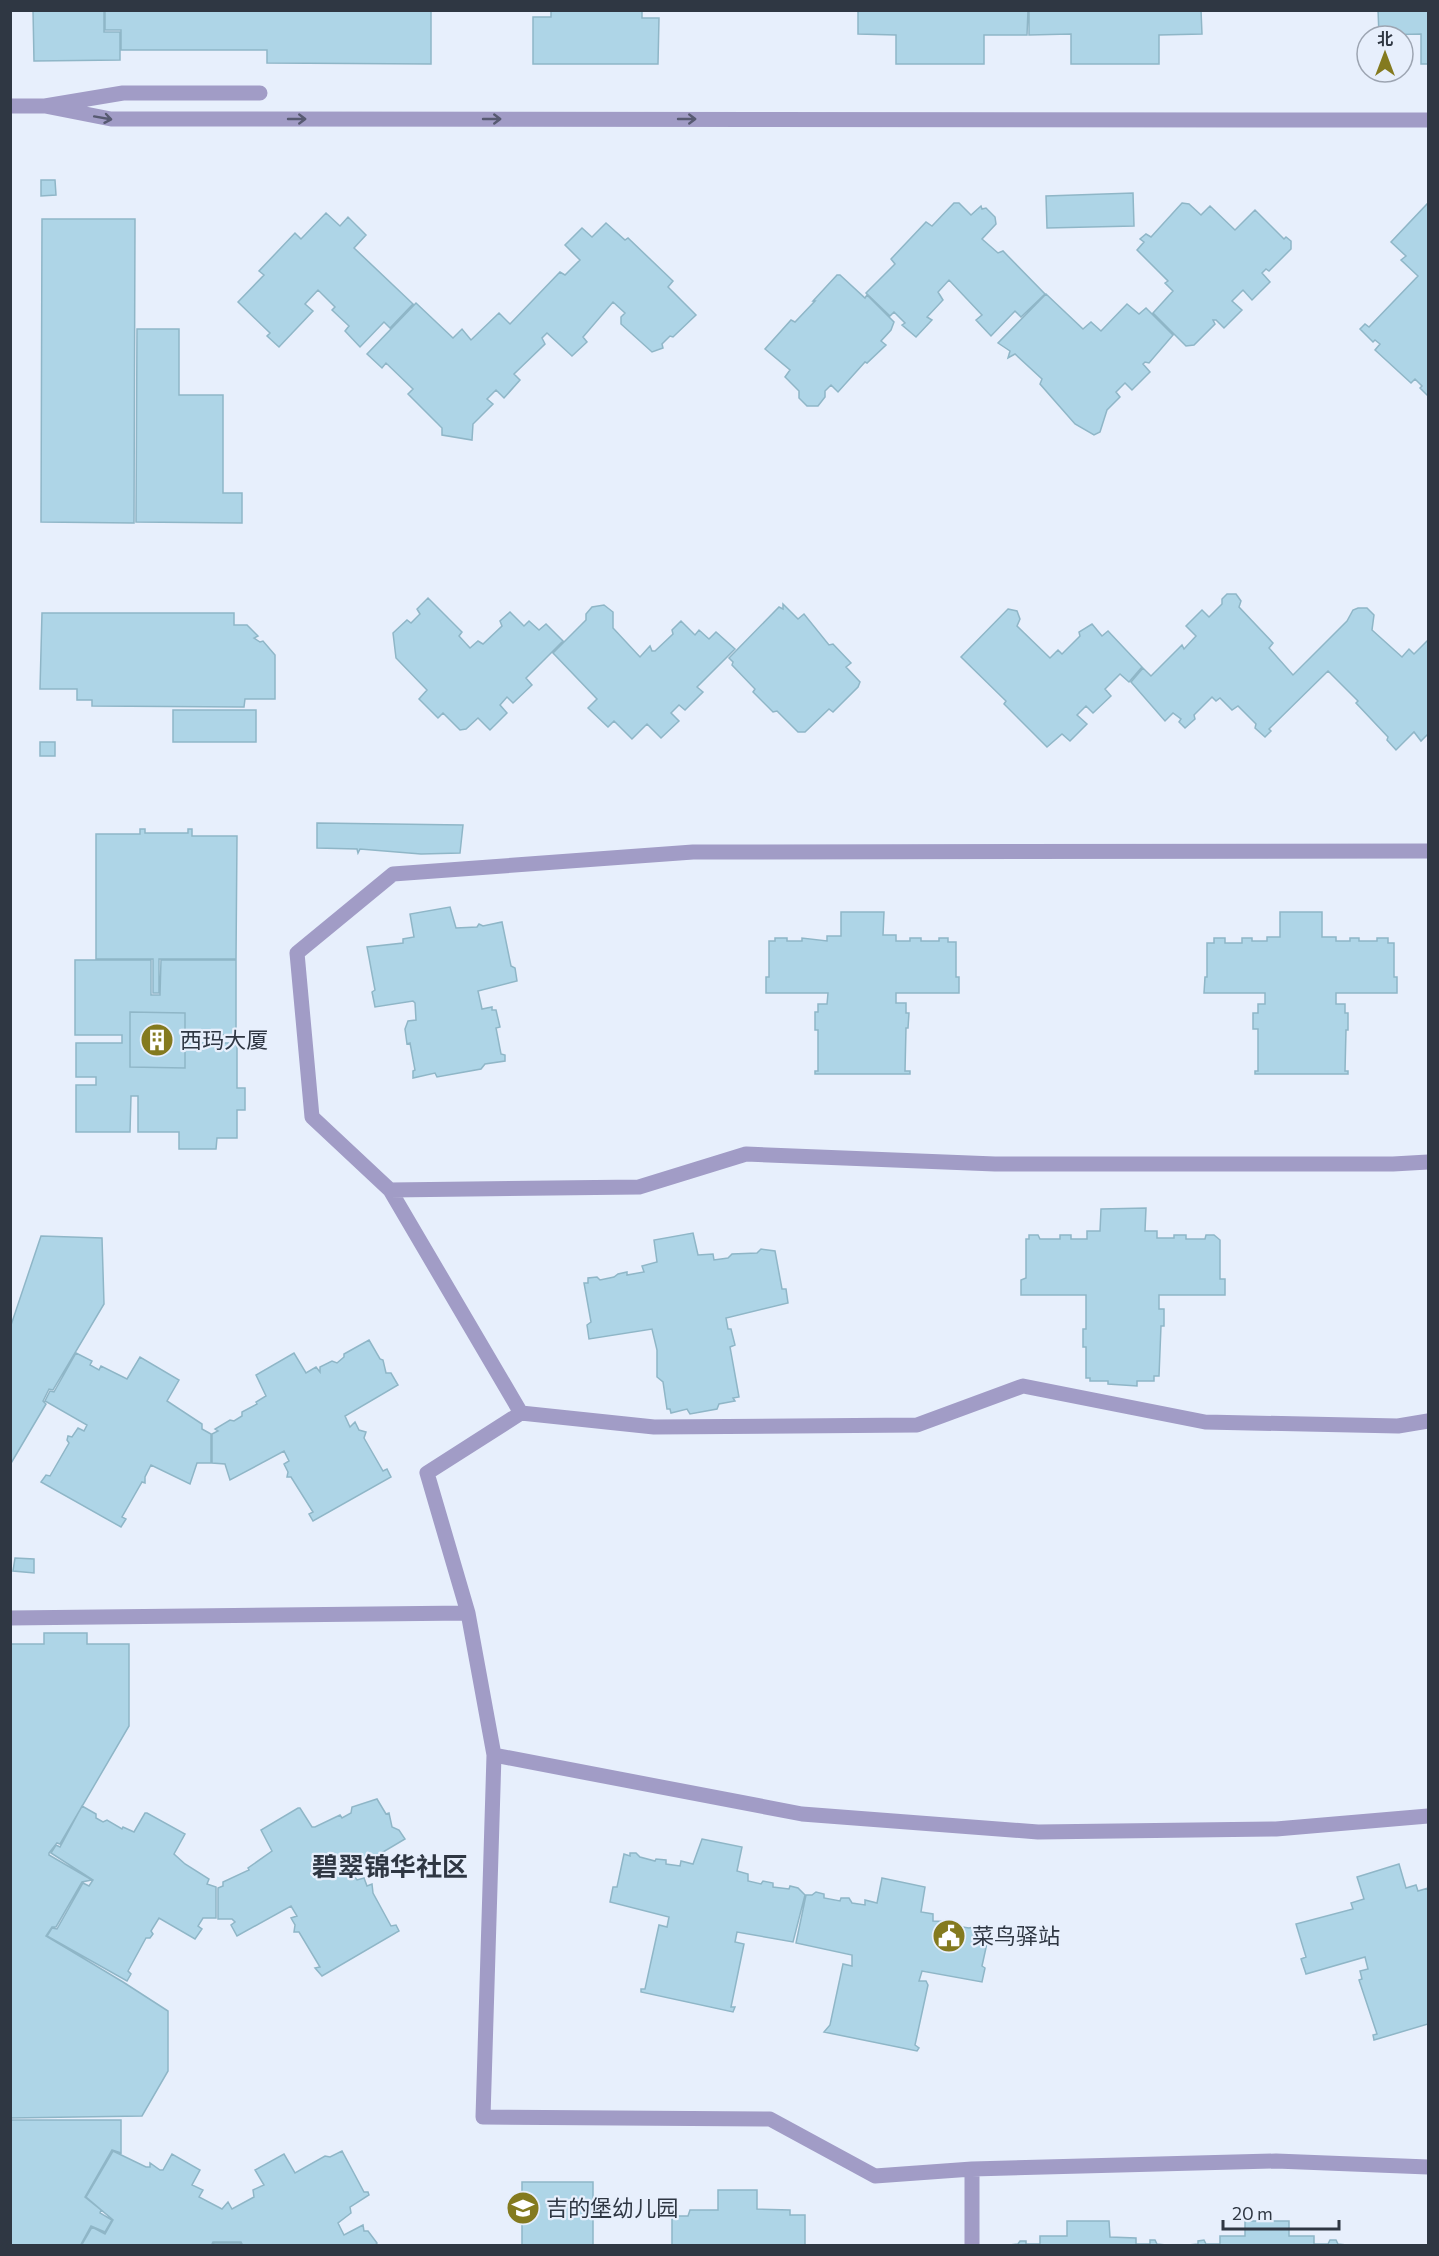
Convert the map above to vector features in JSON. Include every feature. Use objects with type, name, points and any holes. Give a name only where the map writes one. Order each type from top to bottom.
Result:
[{"type":"street","points":[[10,106],[45,106],[123,93],[260,93]]},
{"type":"street","points":[[45,106],[111,119],[1428,120]]},
{"type":"street","points":[[521,1413],[390,1190],[312,1117],[297,953],[393,874],[693,852],[1428,850]]},
{"type":"street","points":[[390,1190],[639,1187],[746,1154],[995,1164],[1393,1164],[1428,1162]]},
{"type":"street","points":[[1428,1421],[1398,1426],[1205,1422],[1023,1386],[917,1425],[654,1427],[521,1413],[427,1473],[468,1613],[494,1755],[483,2117],[770,2119],[875,2176],[972,2169],[1276,2161],[1428,2167]]},
{"type":"street","points":[[10,1618],[468,1613]]},
{"type":"street","points":[[494,1755],[802,1814],[1038,1832],[1276,1829],[1428,1816]]},
{"type":"street","points":[[972,2169],[972,2246]]},
{"type":"building","points":[[33,10],[104,10],[104,32],[120,32],[120,60],[34,61]]},
{"type":"building","points":[[105,10],[431,10],[431,64],[267,63],[267,50],[121,50],[121,30],[105,30]]},
{"type":"building","points":[[551,10],[642,10],[642,18],[659,18],[658,64],[533,64],[533,17],[551,17]]},
{"type":"building","points":[[858,10],[1028,10],[1027,35],[984,35],[984,64],[896,64],[896,35],[858,34]]},
{"type":"building","points":[[1029,10],[1201,10],[1202,34],[1159,35],[1159,64],[1071,64],[1071,34],[1029,35]]},
{"type":"building","points":[[1378,10],[1428,10],[1428,64],[1421,64],[1421,34],[1415,34],[1415,24],[1379,24]]},
{"type":"building","points":[[41,180],[55,180],[56,195],[41,196]]},
{"type":"building","points":[[1133,193],[1134,226],[1047,228],[1046,196]]},
{"type":"building","points":[[954,203],[959,203],[971,215],[981,206],[995,217],[996,224],[982,239],[998,253],[1003,251],[1045,294],[1021,317],[1015,311],[991,336],[976,320],[982,315],[949,280],[938,292],[943,300],[927,317],[932,320],[916,337],[902,325],[905,323],[894,312],[890,316],[866,293],[895,264],[891,259],[926,222],[932,226]]},
{"type":"building","points":[[1182,203],[1189,204],[1201,215],[1210,206],[1235,230],[1255,210],[1284,239],[1286,237],[1291,241],[1291,249],[1269,271],[1266,269],[1262,273],[1270,282],[1252,300],[1243,290],[1232,301],[1242,310],[1224,328],[1213,320],[1215,324],[1194,345],[1186,346],[1153,313],[1173,291],[1165,283],[1168,281],[1137,250],[1144,242],[1140,239],[1146,234],[1151,237]]},
{"type":"building","points":[[1428,203],[1428,396],[1415,379],[1411,383],[1375,350],[1380,344],[1375,340],[1373,342],[1360,329],[1365,324],[1369,327],[1418,276],[1401,260],[1406,256],[1391,242]]},
{"type":"building","points":[[326,213],[340,226],[348,217],[366,235],[354,248],[413,304],[390,328],[384,322],[360,347],[345,331],[349,326],[332,310],[335,307],[318,290],[305,304],[313,311],[279,347],[267,336],[270,333],[238,302],[264,275],[259,271],[295,233],[301,239]]},
{"type":"building","points":[[42,219],[135,219],[134,523],[41,522]]},
{"type":"building","points":[[606,223],[625,240],[628,238],[673,281],[668,287],[696,315],[673,337],[670,336],[662,344],[663,348],[652,352],[621,324],[621,317],[625,313],[613,302],[583,337],[587,342],[572,356],[547,333],[542,338],[545,344],[514,374],[520,380],[504,398],[496,390],[487,399],[493,404],[473,424],[472,440],[442,435],[442,428],[408,394],[413,389],[386,363],[382,368],[367,354],[416,303],[453,338],[462,329],[471,340],[499,313],[510,324],[560,272],[565,275],[580,260],[565,245],[582,228],[592,237]]},
{"type":"building","points":[[837,275],[840,275],[865,298],[867,295],[894,322],[891,330],[881,341],[886,345],[867,363],[865,362],[838,392],[831,385],[825,391],[825,397],[818,406],[807,406],[799,398],[799,391],[785,377],[790,370],[765,349],[791,320],[795,322]]},
{"type":"building","points":[[1046,294],[1083,329],[1091,322],[1101,331],[1127,304],[1139,314],[1146,308],[1173,335],[1149,363],[1143,364],[1150,372],[1132,390],[1125,383],[1116,392],[1120,397],[1107,410],[1100,432],[1094,435],[1075,424],[1040,384],[1042,379],[1015,354],[1008,358],[1010,351],[998,343]]},
{"type":"building","points":[[137,329],[179,329],[179,395],[223,395],[223,493],[242,493],[242,523],[136,522]]},
{"type":"building","points":[[1227,594],[1236,594],[1241,601],[1239,607],[1273,643],[1269,648],[1293,675],[1347,621],[1353,610],[1358,608],[1367,608],[1374,615],[1372,630],[1402,657],[1409,649],[1414,654],[1428,640],[1428,734],[1421,741],[1414,732],[1396,750],[1387,740],[1388,737],[1356,703],[1358,701],[1328,671],[1269,729],[1271,731],[1265,737],[1238,706],[1232,710],[1220,698],[1216,701],[1212,697],[1185,728],[1179,722],[1181,719],[1173,713],[1165,721],[1131,682],[1143,668],[1151,676],[1182,645],[1184,649],[1196,636],[1186,626],[1202,610],[1209,617],[1222,604],[1222,599]]},
{"type":"building","points":[[428,598],[462,632],[459,636],[470,648],[478,641],[483,644],[502,626],[500,621],[510,612],[524,626],[529,621],[539,630],[546,624],[563,641],[526,678],[532,685],[513,703],[507,697],[500,705],[507,713],[490,730],[478,718],[466,729],[460,730],[443,713],[438,718],[419,699],[427,690],[396,658],[393,633],[407,620],[411,623],[420,614],[417,609]]},
{"type":"building","points":[[783,604],[798,619],[804,614],[829,645],[833,644],[851,663],[846,667],[860,682],[858,687],[833,712],[829,709],[805,732],[798,732],[777,711],[773,712],[753,692],[755,689],[732,665],[733,662],[729,658],[779,607],[783,609]]},
{"type":"building","points":[[604,605],[613,612],[613,628],[640,657],[650,646],[652,651],[655,651],[673,634],[672,630],[681,621],[695,635],[699,630],[709,639],[716,632],[735,649],[697,687],[703,692],[685,710],[679,705],[671,713],[679,721],[661,738],[647,724],[632,739],[614,721],[608,727],[588,708],[597,699],[553,653],[586,620],[586,614],[592,607]]},
{"type":"building","points":[[1008,609],[1017,611],[1020,619],[1017,626],[1050,658],[1058,650],[1062,654],[1080,636],[1079,632],[1092,624],[1102,636],[1108,631],[1142,667],[1129,682],[1120,674],[1105,689],[1111,696],[1093,713],[1086,706],[1077,715],[1087,724],[1070,741],[1062,734],[1047,747],[1004,704],[1006,701],[961,657]]},
{"type":"building","points":[[42,613],[234,613],[234,625],[247,625],[258,636],[254,638],[260,642],[263,641],[275,655],[275,699],[245,699],[244,707],[92,706],[92,700],[77,700],[77,689],[40,689]]},
{"type":"building","points":[[173,710],[256,710],[256,742],[173,742]]},
{"type":"building","points":[[40,742],[55,742],[55,756],[40,756]]},
{"type":"building","points":[[317,823],[463,825],[460,853],[421,854],[360,849],[358,853],[357,849],[317,848]]},
{"type":"building","points":[[140,829],[145,829],[145,833],[188,833],[188,829],[192,829],[192,836],[237,836],[236,959],[159,959],[159,993],[153,993],[153,959],[96,959],[96,834],[140,834]]},
{"type":"building","points":[[450,907],[456,928],[502,922],[511,966],[515,968],[517,981],[478,991],[482,1009],[492,1007],[492,1010],[496,1010],[500,1027],[496,1028],[501,1054],[505,1055],[505,1061],[485,1064],[481,1069],[437,1077],[435,1073],[413,1078],[415,1070],[405,1029],[408,1021],[416,1020],[415,1003],[413,1001],[375,1007],[372,992],[375,990],[367,947],[403,943],[403,939],[414,937],[410,914]]},
{"type":"building","points":[[841,912],[884,912],[883,935],[896,935],[896,941],[921,938],[921,941],[939,941],[939,938],[948,938],[948,942],[956,942],[956,977],[959,977],[959,993],[896,993],[896,1003],[906,1003],[906,1013],[909,1013],[908,1028],[906,1028],[905,1071],[910,1071],[910,1074],[815,1074],[815,1071],[818,1071],[818,1030],[815,1030],[815,1012],[818,1012],[818,1004],[827,1004],[828,993],[766,993],[766,977],[769,977],[769,941],[775,941],[775,938],[787,938],[787,941],[802,941],[802,938],[827,941],[827,936],[841,936]]},
{"type":"building","points":[[1280,912],[1322,912],[1322,937],[1336,937],[1336,941],[1350,941],[1350,938],[1359,938],[1359,941],[1377,941],[1377,938],[1388,938],[1388,943],[1394,943],[1394,977],[1397,977],[1397,993],[1336,993],[1336,1004],[1345,1004],[1345,1013],[1348,1013],[1345,1071],[1348,1071],[1348,1074],[1255,1074],[1255,1071],[1258,1071],[1258,1029],[1253,1029],[1253,1013],[1258,1013],[1258,1004],[1265,1004],[1265,993],[1204,993],[1205,977],[1207,977],[1207,943],[1214,943],[1214,938],[1225,938],[1225,943],[1242,943],[1242,938],[1267,941],[1267,937],[1280,937]]},
{"type":"building","points":[[75,960],[151,960],[151,995],[160,995],[161,960],[236,960],[236,1035],[190,1034],[190,1043],[237,1043],[237,1088],[245,1088],[245,1110],[237,1110],[237,1138],[217,1138],[216,1149],[179,1149],[179,1132],[138,1132],[138,1096],[131,1096],[130,1132],[76,1132],[76,1085],[96,1085],[96,1077],[76,1077],[76,1043],[122,1043],[122,1035],[75,1035]]},
{"type":"building","name":"西玛大厦","points":[[130,1012],[185,1013],[185,1068],[130,1067]]},
{"type":"building","points":[[1146,1208],[1145,1231],[1157,1231],[1157,1238],[1186,1235],[1186,1239],[1205,1239],[1206,1235],[1214,1235],[1220,1240],[1220,1279],[1225,1279],[1225,1295],[1159,1295],[1159,1309],[1164,1309],[1164,1326],[1161,1326],[1159,1376],[1154,1376],[1154,1381],[1137,1381],[1137,1386],[1108,1384],[1108,1381],[1090,1381],[1090,1378],[1086,1378],[1086,1347],[1083,1347],[1083,1329],[1086,1329],[1086,1295],[1021,1295],[1021,1280],[1026,1278],[1026,1239],[1029,1239],[1029,1235],[1038,1235],[1040,1239],[1060,1239],[1060,1235],[1071,1235],[1071,1239],[1087,1239],[1087,1231],[1100,1231],[1101,1209]]},
{"type":"building","points":[[693,1233],[698,1255],[713,1254],[714,1260],[728,1258],[732,1254],[757,1253],[761,1249],[775,1251],[782,1289],[786,1289],[788,1303],[726,1318],[735,1345],[730,1347],[739,1397],[733,1398],[735,1401],[719,1404],[717,1409],[690,1414],[687,1409],[671,1413],[670,1409],[667,1409],[663,1382],[657,1377],[657,1350],[652,1329],[589,1339],[587,1325],[591,1322],[584,1283],[588,1283],[588,1278],[597,1277],[600,1280],[627,1272],[627,1275],[644,1272],[642,1266],[657,1262],[654,1240]]},
{"type":"building","points":[[41,1236],[102,1238],[104,1304],[53,1390],[49,1389],[43,1401],[46,1404],[10,1465],[10,1328]]},
{"type":"building","points":[[369,1340],[380,1359],[383,1360],[386,1373],[391,1373],[398,1385],[345,1416],[350,1427],[355,1422],[359,1430],[366,1432],[364,1438],[383,1471],[387,1469],[391,1477],[313,1521],[309,1514],[313,1512],[291,1477],[287,1477],[288,1472],[284,1464],[289,1461],[284,1451],[230,1480],[225,1464],[212,1463],[212,1434],[218,1431],[215,1429],[242,1416],[242,1412],[266,1396],[256,1375],[294,1353],[306,1373],[316,1367],[320,1372],[320,1367],[332,1361],[337,1363],[344,1357],[344,1354]]},
{"type":"building","points":[[76,1353],[92,1361],[90,1365],[99,1370],[101,1366],[127,1379],[140,1357],[179,1380],[167,1401],[202,1424],[202,1429],[211,1434],[211,1463],[197,1463],[190,1484],[151,1465],[145,1477],[145,1483],[142,1482],[122,1517],[126,1519],[121,1527],[41,1482],[46,1475],[50,1476],[69,1443],[68,1436],[72,1437],[78,1428],[84,1431],[87,1425],[45,1401],[50,1391],[54,1392]]},
{"type":"building","points":[[15,1558],[34,1559],[34,1573],[13,1571]]},
{"type":"building","points":[[44,1633],[87,1633],[87,1644],[129,1644],[129,1726],[60,1844],[57,1843],[49,1853],[92,1880],[82,1882],[56,1927],[52,1927],[46,1936],[168,2011],[168,2071],[142,2116],[10,2118],[10,1644],[44,1644]]},
{"type":"building","points":[[377,1799],[386,1814],[389,1813],[392,1827],[399,1830],[405,1839],[351,1871],[357,1880],[364,1878],[367,1886],[372,1884],[373,1893],[391,1926],[396,1925],[399,1931],[322,1976],[315,1968],[320,1967],[299,1932],[294,1932],[295,1925],[291,1918],[297,1916],[291,1906],[237,1936],[231,1925],[235,1922],[232,1919],[218,1919],[218,1888],[223,1886],[223,1882],[249,1870],[248,1868],[272,1851],[261,1830],[298,1808],[312,1827],[315,1827],[340,1815],[342,1818],[351,1813],[352,1807]]},
{"type":"building","points":[[82,1806],[96,1814],[96,1818],[103,1822],[107,1820],[122,1829],[123,1827],[134,1832],[147,1813],[185,1834],[174,1854],[209,1879],[207,1884],[216,1887],[216,1918],[203,1918],[198,1926],[202,1929],[195,1939],[159,1918],[151,1931],[153,1934],[150,1938],[146,1938],[128,1971],[131,1974],[127,1981],[47,1936],[52,1928],[57,1929],[83,1883],[89,1886],[93,1880],[51,1853],[56,1845],[60,1847]]},
{"type":"building","points":[[702,1839],[742,1847],[737,1871],[748,1874],[748,1881],[761,1884],[763,1881],[773,1883],[773,1887],[789,1889],[790,1886],[798,1888],[805,1895],[793,1942],[737,1932],[735,1942],[744,1944],[731,2007],[735,2007],[733,2012],[641,1992],[641,1989],[645,1989],[659,1925],[667,1927],[669,1917],[610,1902],[613,1887],[617,1887],[624,1854],[630,1856],[630,1853],[636,1853],[640,1857],[655,1861],[656,1859],[666,1860],[666,1864],[680,1866],[681,1861],[693,1864]]},
{"type":"building","points":[[1399,1864],[1406,1888],[1416,1885],[1418,1891],[1428,1888],[1428,2024],[1374,2040],[1373,2035],[1377,2034],[1359,1980],[1362,1979],[1360,1971],[1368,1969],[1365,1957],[1306,1974],[1301,1959],[1306,1957],[1296,1924],[1353,1909],[1351,1903],[1364,1899],[1357,1877]]},
{"type":"building","points":[[882,1878],[925,1887],[921,1912],[933,1914],[933,1921],[956,1922],[956,1926],[969,1928],[979,1926],[989,1934],[982,1966],[985,1968],[982,1982],[922,1971],[919,1981],[926,1981],[928,1985],[915,2045],[919,2048],[917,2051],[824,2032],[830,2025],[843,1964],[852,1966],[852,1955],[796,1943],[806,1895],[816,1892],[824,1894],[824,1898],[840,1901],[841,1898],[849,1898],[852,1903],[865,1905],[865,1900],[877,1903]]},
{"type":"building","points":[[10,2120],[121,2120],[121,2153],[112,2150],[85,2197],[101,2210],[100,2213],[112,2220],[105,2232],[91,2226],[80,2246],[10,2246]]},
{"type":"building","points":[[113,2151],[146,2167],[150,2167],[150,2163],[160,2170],[163,2170],[172,2154],[200,2170],[192,2185],[203,2190],[199,2197],[222,2209],[228,2202],[232,2209],[254,2197],[253,2190],[264,2185],[255,2170],[284,2154],[295,2173],[325,2156],[330,2157],[342,2151],[364,2192],[368,2192],[369,2195],[350,2207],[351,2213],[338,2223],[344,2235],[363,2225],[364,2231],[368,2231],[377,2243],[375,2246],[243,2246],[241,2242],[213,2242],[211,2246],[81,2246],[92,2227],[105,2234],[113,2220],[86,2197]]},
{"type":"building","points":[[522,2182],[593,2182],[593,2246],[522,2246]]},
{"type":"building","points":[[718,2190],[757,2190],[757,2209],[790,2210],[790,2215],[805,2215],[805,2246],[672,2246],[672,2216],[688,2216],[690,2210],[718,2210]]},
{"type":"building","points":[[1067,2221],[1109,2221],[1110,2237],[1136,2238],[1136,2244],[1150,2244],[1150,2240],[1155,2240],[1157,2244],[1176,2246],[1000,2246],[1018,2244],[1020,2241],[1026,2241],[1026,2244],[1040,2244],[1040,2236],[1067,2236]]},
{"type":"building","points":[[1245,2221],[1289,2221],[1289,2236],[1314,2236],[1314,2244],[1328,2244],[1330,2240],[1336,2240],[1338,2244],[1356,2246],[1178,2246],[1198,2244],[1198,2241],[1204,2240],[1206,2244],[1220,2244],[1220,2236],[1245,2236]]},
{"type":"building","points":[[214,2243],[240,2243],[242,2246],[212,2246]]},
{"type":"place","name":"西玛大厦","points":[[157,1040]]},
{"type":"place","name":"菜鸟驿站","points":[[949,1936]]},
{"type":"place","name":"吉的堡幼儿园","points":[[523,2208]]},
{"type":"district","name":"碧翠锦华社区","points":[[390,1867]]}]
